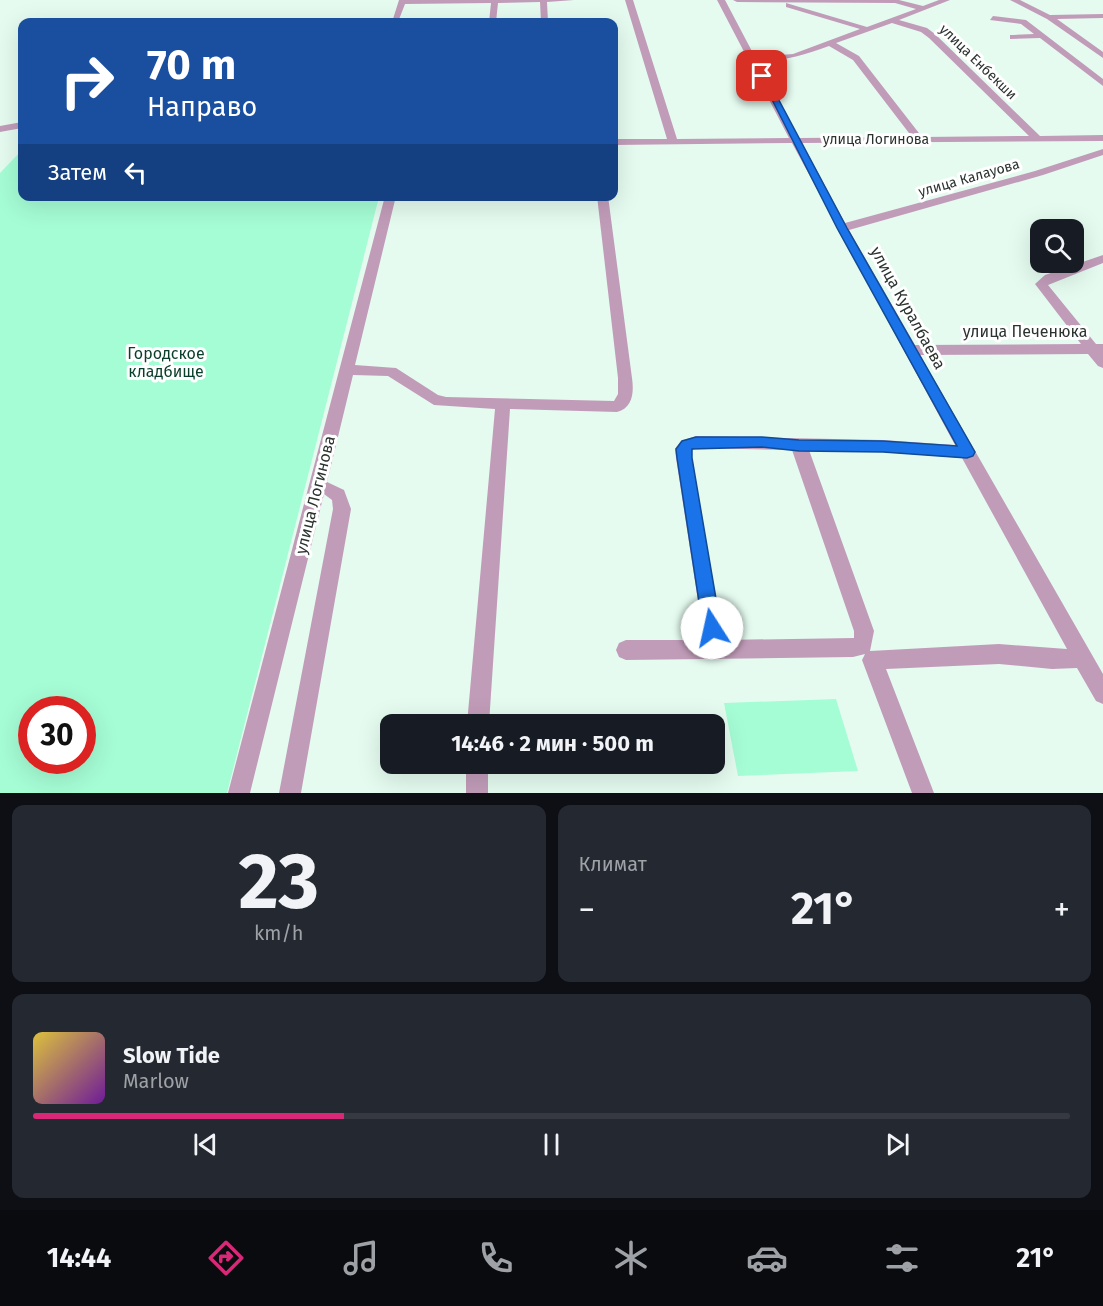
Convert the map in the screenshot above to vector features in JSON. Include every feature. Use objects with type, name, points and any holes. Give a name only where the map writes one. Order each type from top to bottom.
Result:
[{"type":"street","points":[[543,0],[544,18]]},
{"type":"street","points":[[396,18],[402,1],[570,0]]},
{"type":"street","points":[[629,0],[673,141]]},
{"type":"street","name":"улица Куралбаева","points":[[721,0],[842,228],[1103,694]]},
{"type":"street","points":[[737,0],[889,1],[922,8]]},
{"type":"street","points":[[753,59],[787,58],[946,0]]},
{"type":"street","points":[[1014,0],[1049,17],[1103,56]]},
{"type":"street","points":[[493,18],[495,1]]},
{"type":"street","points":[[777,1],[866,29]]},
{"type":"street","points":[[993,18],[1023,22],[1049,17],[1103,16]]},
{"type":"street","name":"улица Енбекши","points":[[891,20],[928,32],[1037,138]]},
{"type":"street","points":[[1023,22],[1103,82]]},
{"type":"street","points":[[1013,37],[1041,36]]},
{"type":"street","points":[[830,43],[856,58],[919,139]]},
{"type":"street","points":[[0,129],[18,126]]},
{"type":"street","name":"улица Логинова","points":[[618,142],[1103,138]]},
{"type":"street","name":"улица Калауова","points":[[842,228],[1039,173],[1103,152]]},
{"type":"street","name":"улица Логинова","points":[[239,793],[390,201]]},
{"type":"street","points":[[345,370],[391,371],[434,400],[617,407],[626,399],[604,201]]},
{"type":"street","points":[[1103,259],[1049,278],[1041,284],[1097,349],[1103,363]]},
{"type":"street","name":"улица Печенюка","points":[[911,350],[1097,349]]},
{"type":"street","points":[[479,714],[503,404]]},
{"type":"street","points":[[716,649],[683,449],[687,445],[696,442],[762,442],[799,446],[883,446],[967,452]]},
{"type":"street","points":[[626,650],[853,648],[863,645],[864,631],[799,446]]},
{"type":"street","points":[[290,793],[342,509],[341,499],[336,492],[317,485]]},
{"type":"street","points":[[922,793],[873,660],[999,654],[1052,659],[1083,658]]},
{"type":"street","points":[[477,774],[477,793]]},
{"type":"green space","name":"Городское кладбище","points":[[18,154],[18,201],[378,201],[227,793],[0,793],[0,173]]},
{"type":"green space","points":[[836,699],[858,771],[738,776],[724,703]]},
{"type":"route","points":[[712,628],[684,458],[683,449],[687,445],[696,442],[762,442],[799,446],[883,446],[967,452],[842,228],[762,76]]}]
